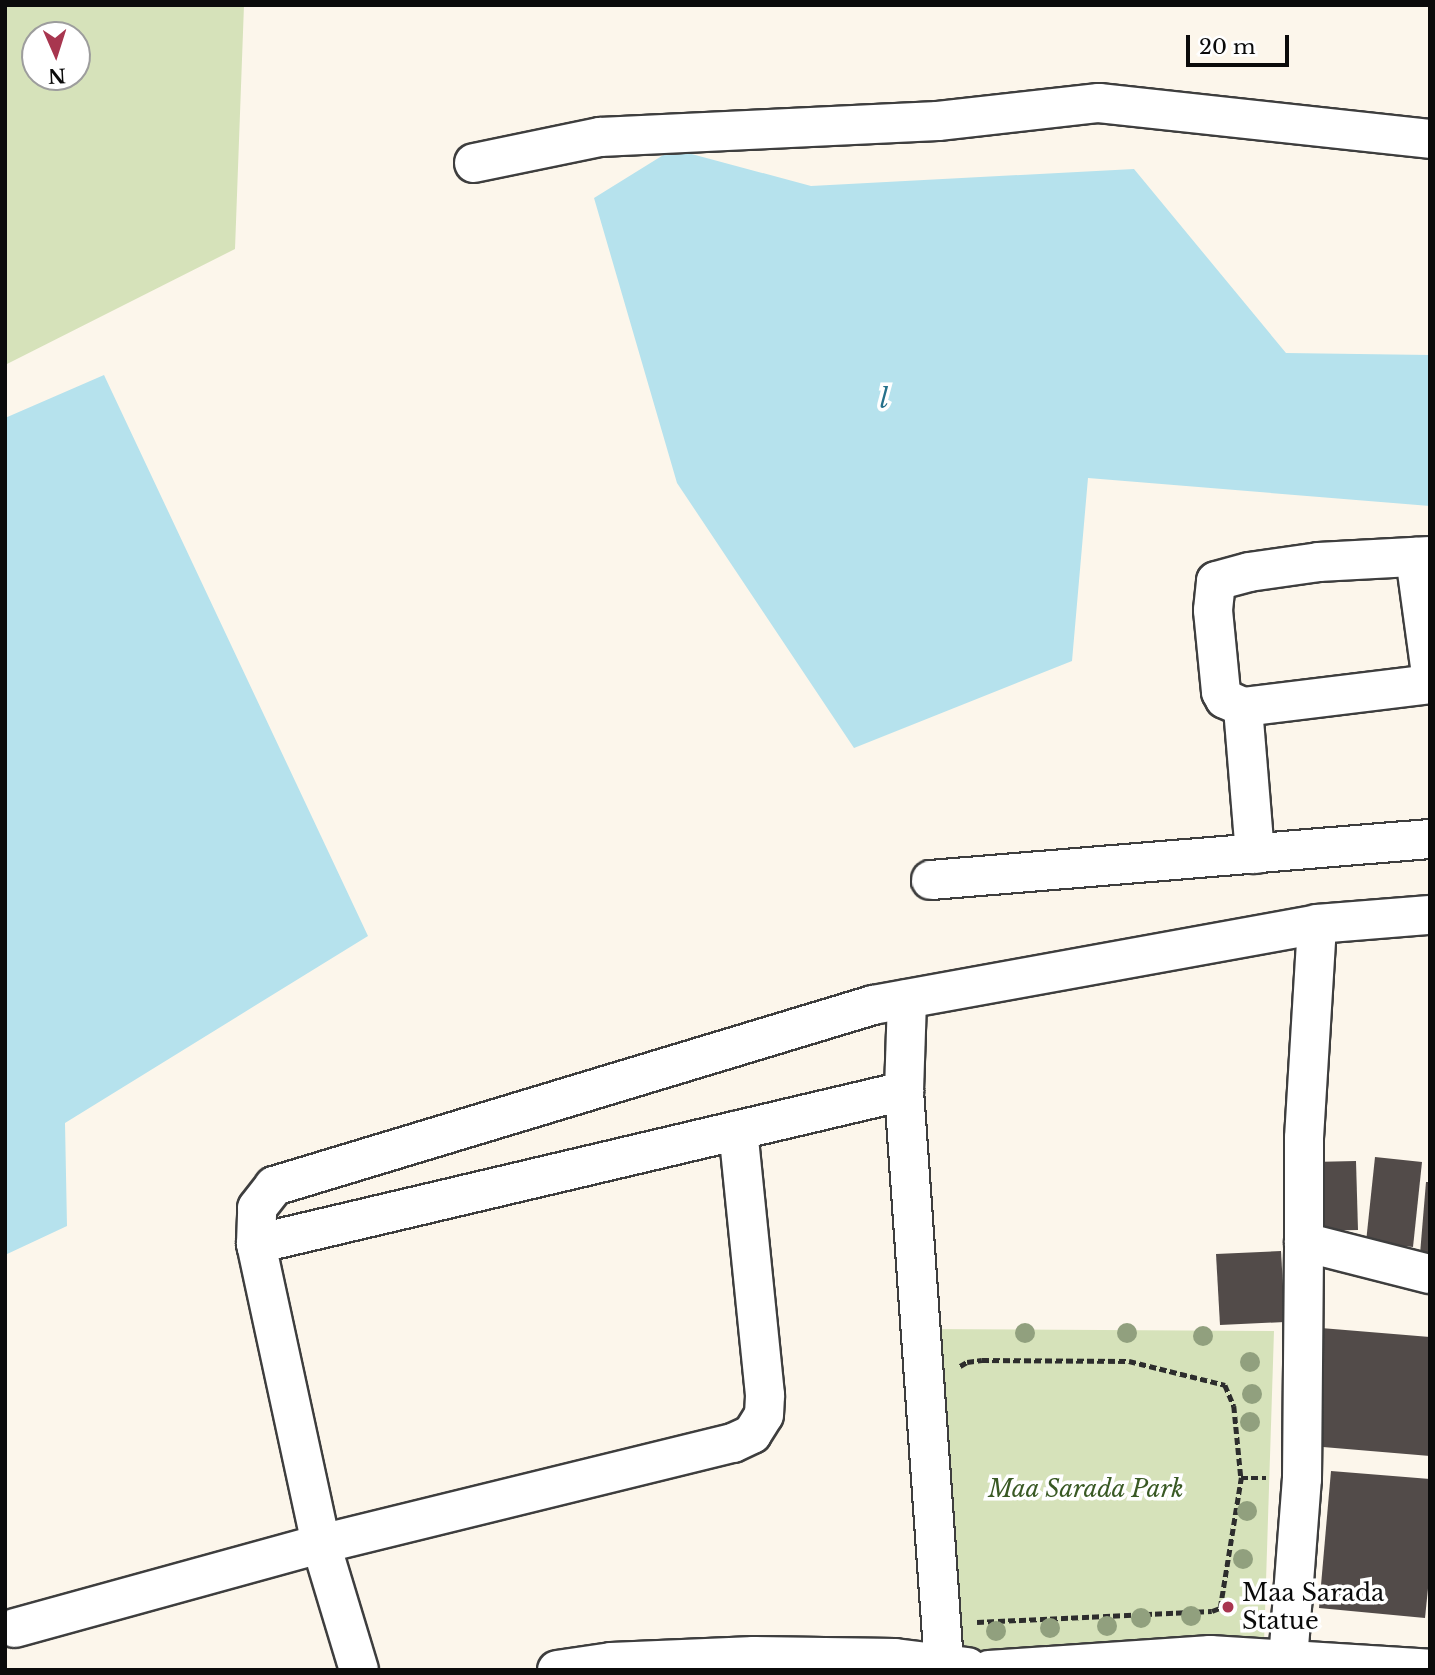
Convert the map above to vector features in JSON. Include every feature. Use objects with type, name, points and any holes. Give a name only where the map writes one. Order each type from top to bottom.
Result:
[{"type":"street","points":[[474,163],[600,137],[938,121],[1099,103],[1430,139]]},
{"type":"street","points":[[1430,667],[1423,557],[1319,562],[1250,572],[1216,581],[1213,610],[1221,692],[1225,699],[1243,706],[1430,684]]},
{"type":"street","points":[[1243,706],[1255,854]]},
{"type":"street","points":[[931,880],[1430,839]]},
{"type":"street","points":[[359,1670],[321,1544],[256,1244],[254,1220],[257,1208],[274,1186],[873,1005],[1317,924],[1430,915]]},
{"type":"street","points":[[1288,1660],[1302,1479],[1305,1125],[1317,924]]},
{"type":"street","points":[[906,999],[904,1091],[944,1664]]},
{"type":"street","points":[[256,1244],[904,1091]]},
{"type":"street","points":[[15,1628],[321,1544],[733,1443],[752,1434],[764,1415],[765,1395],[738,1130]]},
{"type":"street","points":[[1304,1242],[1430,1274]]},
{"type":"street","points":[[557,1670],[754,1656],[895,1657],[988,1670],[1210,1655],[1430,1669]]},
{"type":"path","points":[[955,1375],[957,1368],[967,1362],[1129,1361],[1225,1385],[1234,1406],[1241,1478],[1220,1608],[1212,1611],[971,1622]]},
{"type":"path","points":[[1241,1478],[1302,1479]]},
{"type":"green space","points":[[5,5],[244,5],[235,249],[5,365]]},
{"type":"green space","name":"Maa Sarada Park","points":[[918,1329],[1274,1331],[1264,1644],[932,1653]]},
{"type":"water","name":"l","points":[[673,149],[811,186],[1134,169],[1286,353],[1430,355],[1430,506],[1088,478],[1072,661],[854,748],[677,483],[594,198]]},
{"type":"water","points":[[104,375],[368,936],[65,1123],[67,1226],[5,1255],[5,418]]},
{"type":"building","points":[[1375,1157],[1422,1162],[1413,1247],[1366,1242]]},
{"type":"building","points":[[1356,1161],[1358,1230],[1313,1231],[1312,1162]]},
{"type":"building","points":[[1426,1182],[1430,1182],[1430,1256],[1420,1254]]},
{"type":"building","points":[[1281,1251],[1285,1322],[1220,1325],[1216,1254]]},
{"type":"building","points":[[1321,1328],[1430,1337],[1430,1456],[1311,1446]]},
{"type":"building","points":[[1331,1471],[1430,1479],[1430,1569],[1425,1618],[1319,1608]]},
{"type":"place","name":"Maa Sarada Statue","points":[[1228,1607]]}]
